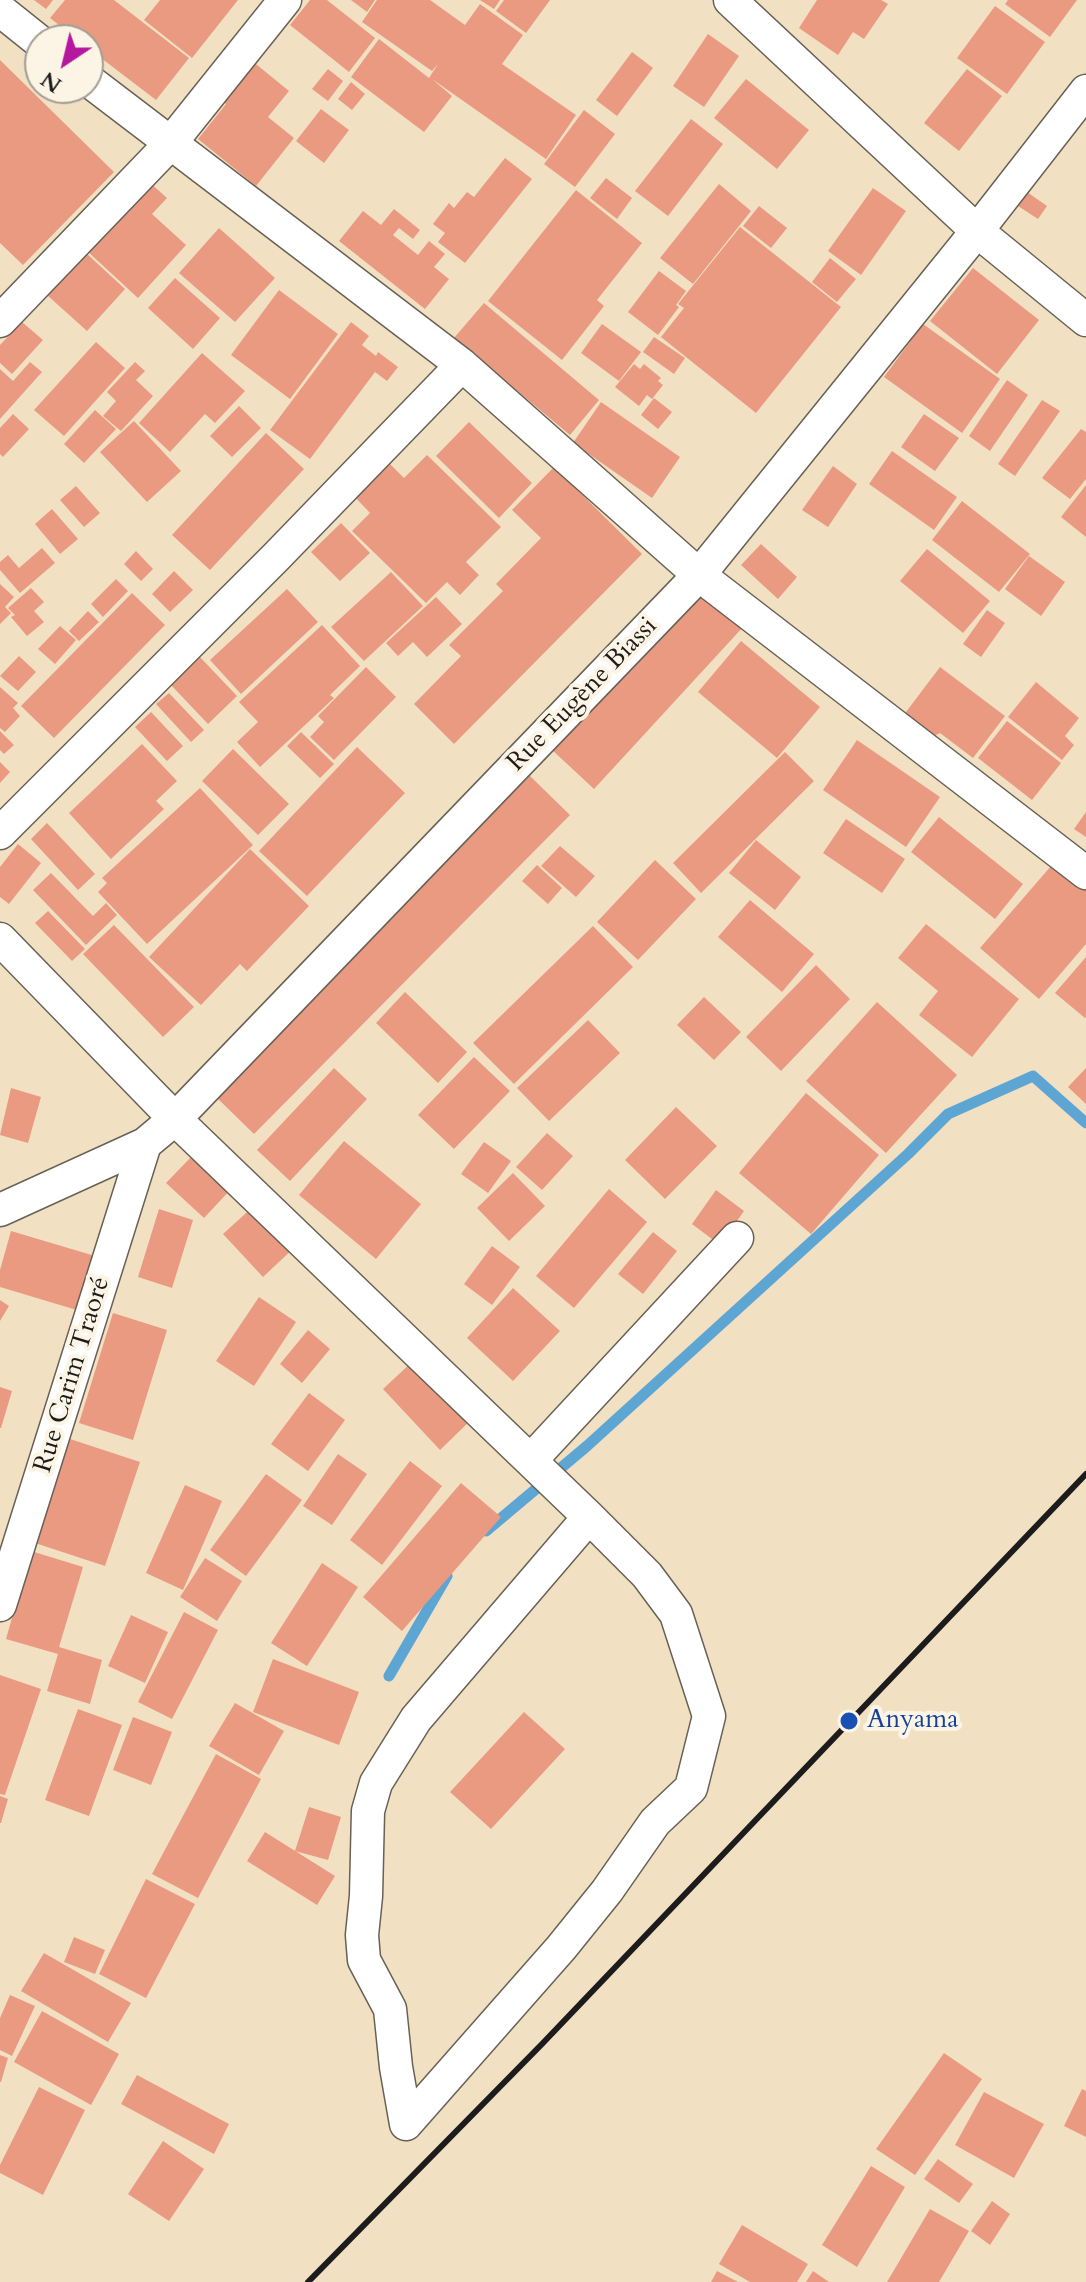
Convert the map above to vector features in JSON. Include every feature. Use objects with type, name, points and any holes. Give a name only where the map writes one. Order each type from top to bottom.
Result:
[{"type":"street","points":[[0,321],[169,145],[285,0]]},
{"type":"street","points":[[730,0],[977,231],[1086,320]]},
{"type":"street","points":[[0,10],[24,29]]},
{"type":"street","name":"Rue Eugène Biassi","points":[[0,1210],[145,1144],[175,1119],[699,575],[1086,91]]},
{"type":"street","points":[[104,93],[462,365],[699,575],[1086,873]]},
{"type":"street","points":[[0,833],[265,568],[462,365]]},
{"type":"street","points":[[0,939],[175,1119],[589,1517],[647,1575],[676,1614],[709,1716],[691,1788],[655,1822],[607,1891],[570,1937],[406,2124],[390,2009],[364,1960],[368,1811],[376,1783],[416,1719],[589,1517]]},
{"type":"street","name":"Rue Carim Traoré","points":[[0,1605],[145,1144]]},
{"type":"street","points":[[531,1460],[737,1238]]},
{"type":"building","points":[[34,0],[53,0],[46,9]]},
{"type":"building","points":[[65,0],[114,0],[189,58],[156,100],[104,60],[104,24],[58,24],[50,18]]},
{"type":"building","points":[[160,0],[238,0],[192,58],[144,20]]},
{"type":"building","points":[[310,0],[327,0],[375,38],[349,72],[290,25]]},
{"type":"building","points":[[351,0],[375,0],[367,12]]},
{"type":"building","points":[[377,0],[430,0],[465,25],[480,4],[523,35],[502,64],[576,115],[546,159],[432,79],[452,96],[424,132],[351,77],[379,39],[429,78],[438,64],[432,71],[362,22]]},
{"type":"building","points":[[480,0],[500,0],[494,9]]},
{"type":"building","points":[[504,0],[550,0],[526,33],[496,11]]},
{"type":"building","points":[[817,0],[881,0],[888,4],[864,39],[853,32],[838,55],[799,28]]},
{"type":"building","points":[[1008,0],[1077,0],[1050,37],[1005,4]]},
{"type":"building","points":[[995,6],[1045,42],[1007,94],[957,58]]},
{"type":"building","points":[[708,34],[739,56],[704,107],[673,86]]},
{"type":"building","points":[[632,52],[653,68],[617,116],[596,100]]},
{"type":"building","points":[[246,56],[289,91],[268,117],[294,138],[256,186],[198,139],[226,104],[216,95]]},
{"type":"building","points":[[0,60],[24,84],[24,104],[45,104],[114,172],[23,265],[0,243]]},
{"type":"building","points":[[328,69],[343,81],[328,101],[312,89]]},
{"type":"building","points":[[967,69],[1002,96],[959,151],[924,123]]},
{"type":"building","points":[[746,79],[809,130],[777,169],[714,118]]},
{"type":"building","points":[[351,82],[365,94],[352,110],[338,99]]},
{"type":"building","points":[[321,109],[349,130],[324,163],[296,141]]},
{"type":"building","points":[[584,110],[615,134],[575,187],[544,164]]},
{"type":"building","points":[[691,119],[723,144],[668,216],[635,191]]},
{"type":"building","points":[[505,158],[532,179],[465,263],[438,242],[445,233],[433,224],[449,203],[454,208],[467,192],[474,197]]},
{"type":"building","points":[[606,178],[632,198],[617,219],[590,198]]},
{"type":"building","points":[[148,181],[167,198],[152,214],[186,245],[138,298],[86,250]]},
{"type":"building","points":[[719,184],[751,211],[693,284],[660,258]]},
{"type":"building","points":[[873,188],[906,211],[861,275],[828,251]]},
{"type":"building","points":[[576,190],[642,243],[597,300],[604,306],[562,360],[488,301]]},
{"type":"building","points":[[1027,192],[1047,206],[1038,219],[1018,206]]},
{"type":"building","points":[[759,206],[787,228],[771,248],[743,226]]},
{"type":"building","points":[[394,209],[420,230],[413,239],[399,228],[393,235],[418,255],[429,241],[445,254],[434,267],[449,279],[425,309],[339,241],[363,211],[381,225]]},
{"type":"building","points":[[740,227],[841,307],[756,413],[661,337],[684,308],[678,304]]},
{"type":"building","points":[[219,228],[275,278],[235,322],[179,273]]},
{"type":"building","points":[[85,252],[125,289],[87,331],[47,295]]},
{"type":"building","points":[[830,258],[856,279],[837,302],[812,282]]},
{"type":"building","points":[[973,268],[1039,320],[997,374],[930,321]]},
{"type":"building","points":[[659,271],[686,291],[676,305],[679,307],[658,335],[628,312]]},
{"type":"building","points":[[175,278],[220,318],[193,349],[148,308]]},
{"type":"building","points":[[279,290],[338,334],[290,399],[231,355]]},
{"type":"building","points":[[484,303],[599,400],[570,435],[454,338]]},
{"type":"building","points":[[22,322],[43,340],[12,374],[0,363],[0,345]]},
{"type":"building","points":[[351,322],[369,336],[362,345],[398,367],[387,381],[375,372],[310,459],[270,430]]},
{"type":"building","points":[[602,324],[641,352],[619,381],[581,353]]},
{"type":"building","points":[[923,324],[1000,379],[962,433],[884,377]]},
{"type":"building","points":[[654,337],[685,358],[674,374],[643,352]]},
{"type":"building","points":[[96,342],[125,368],[64,436],[34,410]]},
{"type":"building","points":[[202,353],[245,391],[215,423],[205,414],[170,452],[139,423]]},
{"type":"building","points":[[30,362],[42,372],[0,419],[0,369],[13,381]]},
{"type":"building","points":[[135,362],[145,371],[136,380],[153,396],[121,431],[103,416],[116,401],[107,392]]},
{"type":"building","points":[[634,364],[640,369],[644,364],[661,378],[658,381],[663,385],[652,399],[647,395],[639,406],[615,387]]},
{"type":"building","points":[[1007,380],[1028,395],[990,451],[969,436]]},
{"type":"building","points":[[654,398],[672,412],[658,429],[641,415]]},
{"type":"building","points":[[1042,400],[1060,411],[1015,476],[998,464]]},
{"type":"building","points":[[601,402],[680,457],[652,498],[573,443]]},
{"type":"building","points":[[239,406],[261,428],[232,457],[210,436]]},
{"type":"building","points":[[95,410],[116,429],[84,463],[64,444]]},
{"type":"building","points":[[13,414],[29,429],[3,457],[0,454],[0,428]]},
{"type":"building","points":[[924,414],[959,438],[935,471],[901,447]]},
{"type":"building","points":[[134,421],[181,471],[147,502],[100,452]]},
{"type":"building","points":[[469,422],[532,483],[499,518],[436,456]]},
{"type":"building","points":[[1081,429],[1086,432],[1086,479],[1070,499],[1042,478]]},
{"type":"building","points":[[266,433],[304,469],[210,570],[172,535]]},
{"type":"building","points":[[892,451],[957,497],[934,530],[869,484]]},
{"type":"building","points":[[427,455],[501,527],[466,562],[479,575],[460,595],[447,582],[426,603],[352,531],[370,513],[353,495],[387,461],[404,478]]},
{"type":"building","points":[[833,466],[857,484],[828,527],[802,510]]},
{"type":"building","points":[[554,467],[642,554],[454,744],[414,704],[461,656],[449,645],[503,591],[496,584],[541,538],[512,510]]},
{"type":"building","points":[[1086,485],[1086,537],[1061,517]]},
{"type":"building","points":[[76,486],[100,513],[84,527],[60,500]]},
{"type":"building","points":[[962,501],[1030,554],[999,592],[932,540]]},
{"type":"building","points":[[52,509],[78,539],[60,554],[35,524]]},
{"type":"building","points":[[341,523],[370,553],[340,581],[311,552]]},
{"type":"building","points":[[761,544],[797,577],[778,599],[741,565]]},
{"type":"building","points":[[42,548],[55,563],[20,593],[0,570],[0,562],[8,555],[19,568]]},
{"type":"building","points":[[927,549],[990,601],[963,633],[900,581]]},
{"type":"building","points":[[136,551],[153,569],[141,581],[124,564]]},
{"type":"building","points":[[1029,556],[1065,582],[1041,616],[1005,589]]},
{"type":"building","points":[[174,571],[193,590],[170,612],[152,594]]},
{"type":"building","points":[[391,572],[423,606],[364,661],[331,627]]},
{"type":"building","points":[[116,579],[128,591],[103,617],[91,604]]},
{"type":"building","points":[[0,584],[14,597],[5,607],[11,613],[0,624]]},
{"type":"building","points":[[700,585],[744,626],[594,789],[550,748]]},
{"type":"building","points":[[31,588],[44,602],[34,611],[44,622],[27,636],[11,617],[15,615],[8,608]]},
{"type":"building","points":[[287,589],[318,622],[241,694],[210,660]]},
{"type":"building","points":[[132,593],[165,625],[54,738],[21,706]]},
{"type":"building","points":[[436,597],[462,624],[427,657],[413,642],[398,656],[386,643]]},
{"type":"building","points":[[987,610],[1005,623],[981,657],[963,644]]},
{"type":"building","points":[[88,611],[99,622],[79,641],[69,631]]},
{"type":"building","points":[[322,625],[360,666],[330,695],[334,698],[260,767],[237,742],[258,722],[239,702]]},
{"type":"building","points":[[60,626],[76,640],[55,664],[38,649]]},
{"type":"building","points":[[741,641],[820,707],[777,758],[698,692]]},
{"type":"building","points":[[19,656],[36,672],[18,691],[0,676]]},
{"type":"building","points":[[199,656],[237,696],[208,724],[170,684]]},
{"type":"building","points":[[366,667],[396,697],[334,760],[310,737],[324,722],[318,716]]},
{"type":"building","points":[[940,667],[1005,716],[973,758],[940,733],[932,737],[903,716]]},
{"type":"building","points":[[1036,682],[1079,718],[1065,736],[1074,745],[1062,760],[1008,717]]},
{"type":"building","points":[[0,687],[18,703],[13,708],[20,716],[5,732],[0,728]]},
{"type":"building","points":[[169,693],[204,730],[191,742],[156,704]]},
{"type":"building","points":[[151,712],[183,746],[167,761],[135,727]]},
{"type":"building","points":[[1007,721],[1061,763],[1032,800],[978,758]]},
{"type":"building","points":[[0,731],[14,745],[4,754],[0,750]]},
{"type":"building","points":[[301,732],[334,764],[320,778],[287,746]]},
{"type":"building","points":[[857,740],[940,797],[906,847],[823,790]]},
{"type":"building","points":[[142,744],[177,781],[156,801],[164,809],[111,859],[69,813]]},
{"type":"building","points":[[357,747],[405,793],[307,896],[259,851]]},
{"type":"building","points":[[233,749],[289,804],[258,835],[202,781]]},
{"type":"building","points":[[785,752],[814,781],[701,893],[673,863]]},
{"type":"building","points":[[0,762],[10,772],[0,783]]},
{"type":"building","points":[[529,775],[570,815],[254,1134],[214,1095]]},
{"type":"building","points":[[200,788],[253,845],[147,944],[98,892],[107,883],[102,878]]},
{"type":"building","points":[[1086,812],[1086,837],[1074,829]]},
{"type":"building","points":[[939,817],[1023,884],[995,919],[911,852]]},
{"type":"building","points":[[846,819],[905,859],[882,893],[823,853]]},
{"type":"building","points":[[47,823],[95,874],[78,890],[31,839]]},
{"type":"building","points":[[756,840],[801,877],[775,910],[729,873]]},
{"type":"building","points":[[18,844],[41,863],[9,904],[0,897],[0,867]]},
{"type":"building","points":[[560,846],[595,876],[576,897],[541,866]]},
{"type":"building","points":[[250,849],[309,906],[247,971],[240,964],[201,1005],[149,957]]},
{"type":"building","points":[[1058,858],[1086,881],[1086,944],[1039,999],[980,948]]},
{"type":"building","points":[[655,860],[696,899],[638,960],[597,922]]},
{"type":"building","points":[[537,865],[562,888],[548,904],[522,881]]},
{"type":"building","points":[[51,873],[93,916],[106,903],[117,915],[86,945],[33,890]]},
{"type":"building","points":[[750,900],[814,954],[782,992],[718,937]]},
{"type":"building","points":[[48,911],[85,949],[72,961],[35,923]]},
{"type":"building","points":[[926,924],[1019,999],[972,1057],[919,1015],[938,991],[898,958]]},
{"type":"building","points":[[114,925],[194,1007],[163,1037],[83,954]]},
{"type":"building","points":[[593,926],[633,967],[514,1084],[473,1043]]},
{"type":"building","points":[[1086,957],[1086,1017],[1085,1018],[1055,993]]},
{"type":"building","points":[[816,965],[850,999],[781,1071],[746,1037]]},
{"type":"building","points":[[405,992],[467,1052],[438,1083],[376,1023]]},
{"type":"building","points":[[704,997],[741,1032],[714,1060],[677,1025]]},
{"type":"building","points":[[877,1002],[957,1075],[886,1153],[806,1081]]},
{"type":"building","points":[[588,1020],[620,1053],[549,1121],[517,1088]]},
{"type":"building","points":[[474,1057],[510,1091],[454,1149],[418,1115]]},
{"type":"building","points":[[334,1068],[367,1099],[290,1181],[257,1150]]},
{"type":"building","points":[[1086,1068],[1086,1104],[1068,1087]]},
{"type":"building","points":[[11,1088],[41,1097],[28,1143],[0,1135]]},
{"type":"building","points":[[806,1093],[879,1155],[811,1234],[739,1173]]},
{"type":"building","points":[[676,1107],[717,1146],[665,1199],[625,1160]]},
{"type":"building","points":[[547,1133],[573,1156],[542,1190],[516,1167]]},
{"type":"building","points":[[344,1141],[421,1204],[376,1259],[299,1195]]},
{"type":"building","points":[[484,1142],[511,1161],[488,1193],[461,1174]]},
{"type":"building","points":[[194,1154],[232,1188],[204,1218],[166,1183]]},
{"type":"building","points":[[513,1173],[545,1206],[509,1241],[477,1208]]},
{"type":"building","points":[[609,1189],[647,1222],[574,1308],[536,1276]]},
{"type":"building","points":[[716,1190],[744,1211],[720,1245],[692,1224]]},
{"type":"building","points":[[257,1203],[296,1246],[263,1277],[223,1234]]},
{"type":"building","points":[[159,1209],[193,1220],[172,1288],[138,1277]]},
{"type":"building","points":[[11,1231],[95,1256],[80,1311],[0,1287],[0,1270]]},
{"type":"building","points":[[653,1232],[677,1251],[643,1294],[618,1274]]},
{"type":"building","points":[[492,1246],[520,1267],[492,1305],[464,1284]]},
{"type":"building","points":[[513,1288],[560,1331],[513,1381],[467,1338]]},
{"type":"building","points":[[259,1297],[296,1322],[254,1386],[216,1361]]},
{"type":"building","points":[[0,1300],[9,1306],[0,1321]]},
{"type":"building","points":[[113,1313],[167,1330],[133,1440],[79,1423]]},
{"type":"building","points":[[308,1330],[330,1349],[302,1383],[280,1364]]},
{"type":"building","points":[[413,1361],[470,1421],[440,1450],[383,1389]]},
{"type":"building","points":[[0,1387],[12,1391],[1,1428],[0,1428]]},
{"type":"building","points":[[309,1393],[345,1420],[308,1471],[271,1444]]},
{"type":"building","points":[[70,1439],[140,1462],[105,1566],[35,1543]]},
{"type":"building","points":[[338,1454],[367,1474],[332,1525],[303,1506]]},
{"type":"building","points":[[410,1461],[442,1486],[382,1565],[350,1540]]},
{"type":"building","points":[[266,1474],[302,1500],[246,1576],[210,1550]]},
{"type":"building","points":[[461,1483],[501,1517],[402,1631],[363,1597]]},
{"type":"building","points":[[185,1485],[222,1501],[183,1590],[146,1573]]},
{"type":"building","points":[[31,1551],[83,1567],[59,1647],[102,1660],[90,1704],[47,1691],[58,1654],[6,1639]]},
{"type":"building","points":[[205,1558],[242,1581],[217,1621],[180,1597]]},
{"type":"building","points":[[322,1563],[358,1587],[307,1666],[271,1643]]},
{"type":"building","points":[[184,1612],[218,1630],[172,1719],[138,1702]]},
{"type":"building","points":[[131,1615],[168,1632],[145,1683],[108,1666]]},
{"type":"building","points":[[273,1659],[359,1692],[339,1745],[253,1712]]},
{"type":"building","points":[[0,1675],[41,1689],[5,1795],[0,1794]]},
{"type":"building","points":[[235,1703],[284,1731],[259,1775],[209,1746]]},
{"type":"building","points":[[78,1709],[122,1725],[89,1816],[45,1800]]},
{"type":"building","points":[[524,1712],[565,1749],[491,1829],[450,1792]]},
{"type":"building","points":[[133,1717],[172,1732],[151,1785],[113,1770]]},
{"type":"building","points":[[216,1754],[261,1779],[198,1898],[152,1874]]},
{"type":"building","points":[[0,1796],[8,1799],[1,1823],[0,1823]]},
{"type":"building","points":[[309,1807],[341,1817],[328,1860],[295,1851]]},
{"type":"building","points":[[265,1832],[335,1876],[317,1905],[247,1861]]},
{"type":"building","points":[[146,1879],[195,1904],[146,1998],[99,1974]]},
{"type":"building","points":[[74,1937],[105,1950],[95,1974],[64,1962]]},
{"type":"building","points":[[44,1953],[131,2003],[108,2042],[21,1991]]},
{"type":"building","points":[[10,1995],[35,2006],[12,2056],[0,2050],[0,2018]]},
{"type":"building","points":[[42,2011],[119,2054],[91,2105],[14,2062]]},
{"type":"building","points":[[944,2053],[982,2079],[915,2175],[876,2149]]},
{"type":"building","points":[[0,2055],[8,2058],[1,2082],[0,2082]]},
{"type":"building","points":[[137,2075],[229,2124],[214,2154],[121,2104]]},
{"type":"building","points":[[39,2087],[85,2110],[43,2195],[0,2173],[0,2165]]},
{"type":"building","points":[[1082,2089],[1086,2091],[1086,2137],[1064,2126]]},
{"type":"building","points":[[984,2092],[1044,2124],[1014,2178],[955,2145]]},
{"type":"building","points":[[163,2141],[204,2169],[169,2221],[128,2194]]},
{"type":"building","points":[[938,2159],[973,2184],[959,2203],[924,2179]]},
{"type":"building","points":[[871,2166],[905,2187],[857,2267],[822,2245]]},
{"type":"building","points":[[992,2201],[1010,2214],[990,2245],[971,2231]]},
{"type":"building","points":[[930,2209],[969,2231],[939,2282],[887,2282]]},
{"type":"building","points":[[742,2225],[808,2264],[797,2282],[750,2282],[719,2264]]},
{"type":"building","points":[[717,2271],[738,2282],[711,2282]]},
{"type":"building","points":[[813,2271],[829,2282],[806,2282]]},
{"type":"waterway","points":[[486,1531],[587,1446],[948,1114],[1033,1076],[1086,1123]]},
{"type":"waterway","points":[[389,1676],[447,1576]]},
{"type":"railway","points":[[308,2282],[542,2044],[1086,1474]]},
{"type":"place","name":"Anyama","points":[[849,1721]]}]
